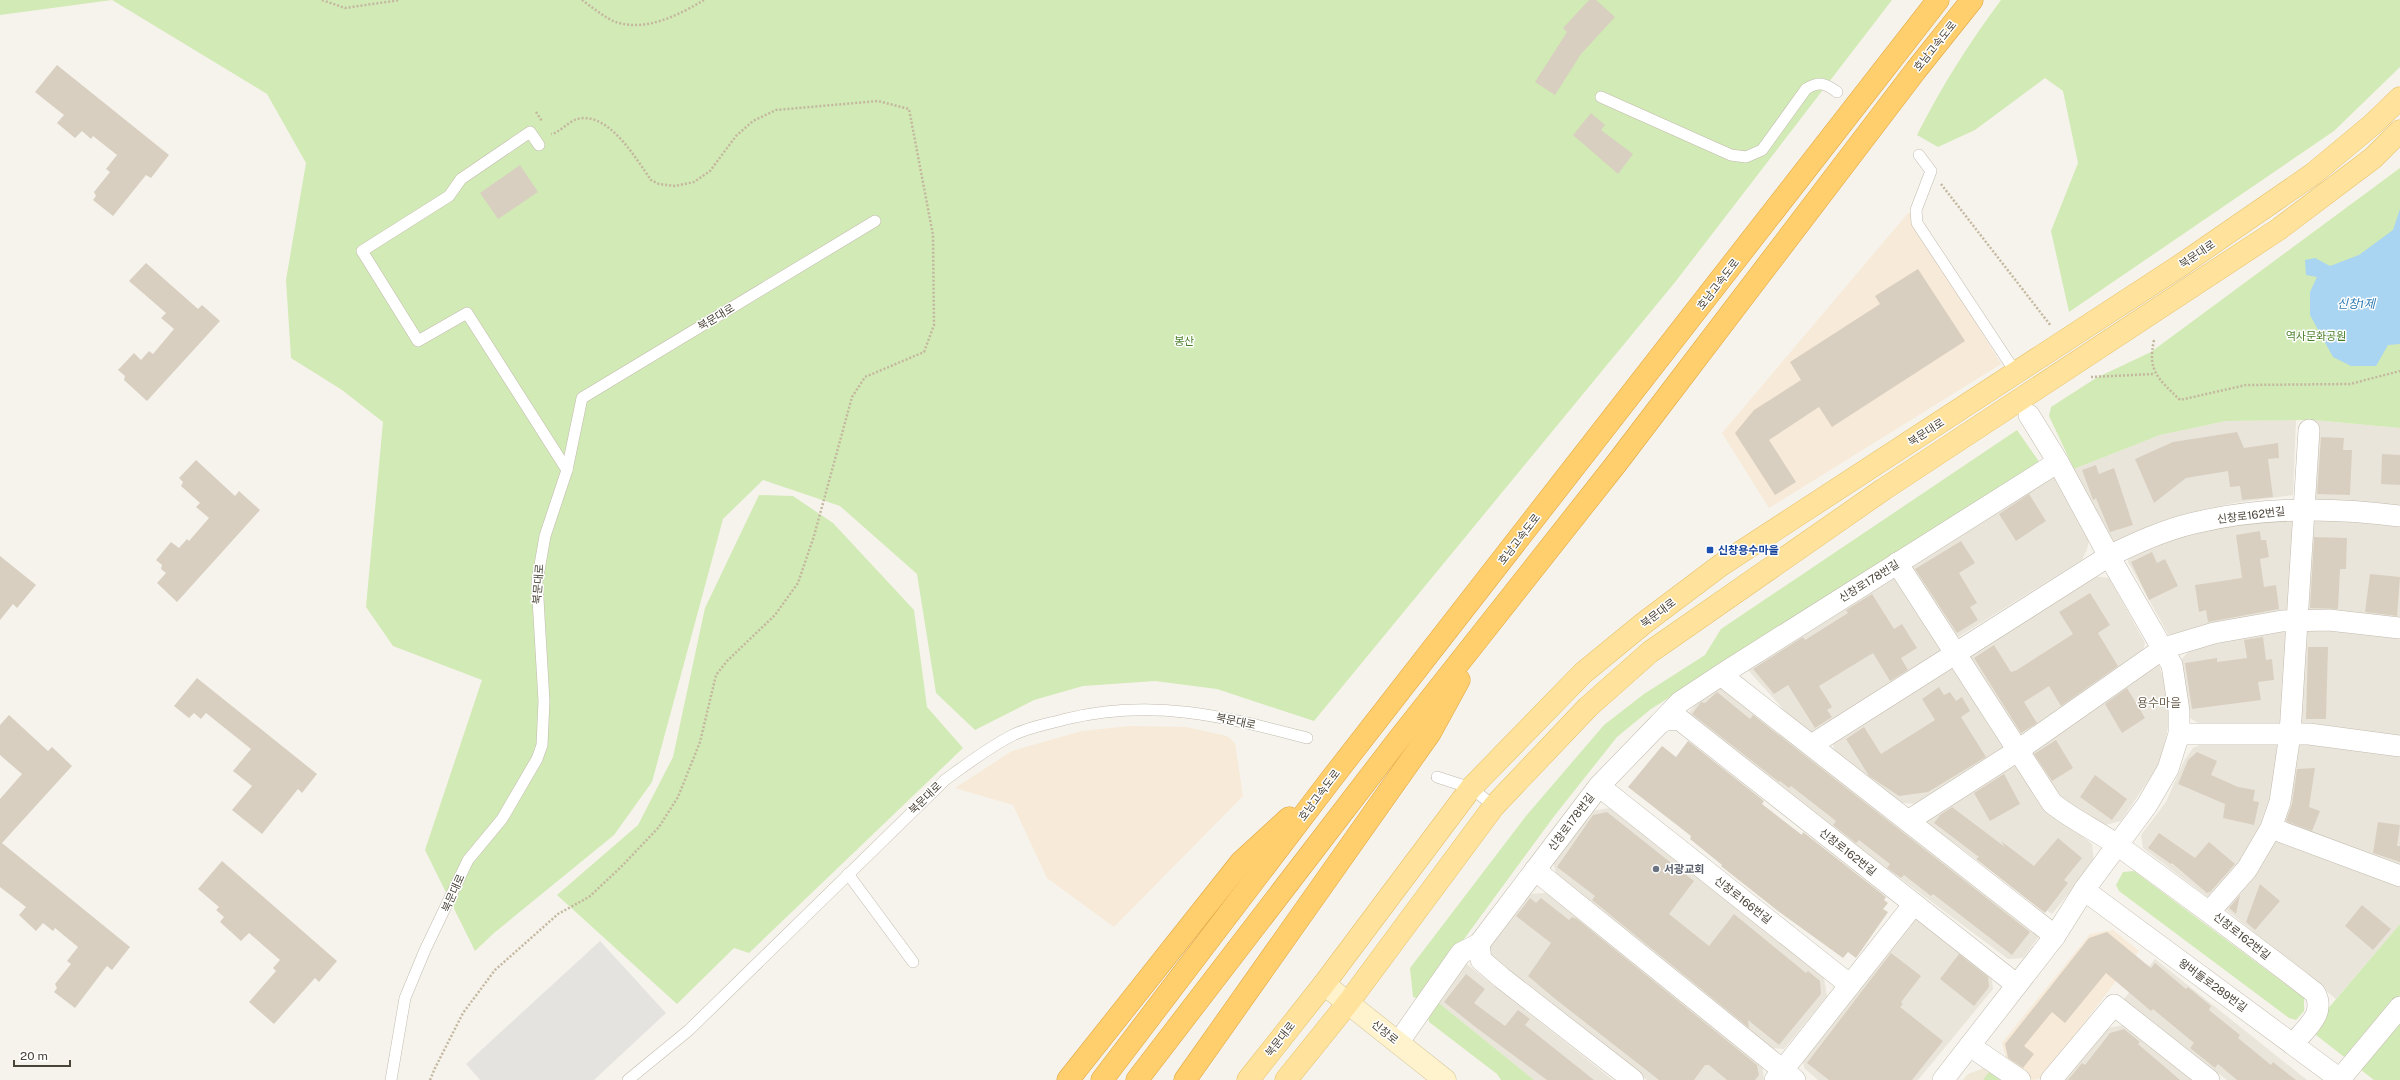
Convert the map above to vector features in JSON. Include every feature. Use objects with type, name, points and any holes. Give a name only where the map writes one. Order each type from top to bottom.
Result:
[{"type":"highway","name":"호남고속도로","points":[[1102,1080],[1332,778],[1938,0]]},
{"type":"highway","name":"호남고속도로","points":[[1137,1080],[1398,740],[1616,464],[1916,70],[1972,0]]},
{"type":"highway","points":[[1185,1080],[1430,732],[1490,624]]},
{"type":"highway","points":[[1068,1080],[1241,862],[1332,778]]},
{"type":"main road","name":"북문대로","points":[[1248,1080],[1324,984],[1471,788],[1583,673],[1644,623],[1721,566],[2178,267],[2313,174],[2373,124],[2400,98]]},
{"type":"main road","points":[[1286,1080],[1348,1003],[1494,806],[1588,707],[1650,652],[1884,489],[2279,229],[2373,158],[2400,132]]},
{"type":"main road","name":"신창로","points":[[1324,984],[1445,1080]]},
{"type":"street","points":[[1943,1080],[2055,936],[2084,890],[2160,785],[2168,769],[2179,734],[2179,711],[2172,666],[2164,648],[2109,556],[2058,462],[2029,414]]},
{"type":"street","points":[[2210,911],[2247,869],[2271,828],[2280,802],[2290,734],[2309,430]]},
{"type":"street","name":"신창로178번길","points":[[1479,944],[1599,786],[1673,715],[1722,675],[2058,462]]},
{"type":"street","name":"신창로162번길","points":[[1813,744],[1955,652],[2109,556],[2140,541],[2193,523],[2249,514],[2304,510],[2365,511],[2400,516]]},
{"type":"street","name":"신창로162번길","points":[[1897,563],[2046,795],[2066,815],[2118,845],[2210,911],[2315,993],[2320,1005],[2318,1014],[2293,1044]]},
{"type":"street","points":[[1908,821],[2017,751],[2164,648],[2226,630],[2298,620],[2360,622],[2400,628]]},
{"type":"street","points":[[1722,675],[1813,744],[1908,821],[2055,936]]},
{"type":"street","name":"신창로162번길","points":[[1673,715],[2017,985]]},
{"type":"street","points":[[2179,734],[2290,734],[2334,736],[2397,746]]},
{"type":"street","name":"신창로166번길","points":[[1599,786],[1850,985]]},
{"type":"street","points":[[2271,828],[2400,876]]},
{"type":"street","points":[[1535,870],[1784,1077],[1850,985],[1914,904]]},
{"type":"street","name":"왕버들로289번길","points":[[2084,890],[2340,1080]]},
{"type":"street","points":[[1398,1043],[1461,953],[1479,944],[1481,960],[1633,1080]]},
{"type":"street","points":[[2051,1080],[2114,1005],[2209,1080]]},
{"type":"street","points":[[2340,1080],[2400,1007]]},
{"type":"street","points":[[1970,1046],[2020,1080]]},
{"type":"lane","points":[[1601,98],[1731,155],[1746,157],[1762,150],[1806,89],[1817,83],[1826,84],[1837,92]]},
{"type":"lane","points":[[540,145],[530,132],[461,179],[449,196],[362,251],[418,341],[467,313],[567,470]]},
{"type":"lane","points":[[1919,155],[1931,171],[1916,210],[1917,223],[2016,374]]},
{"type":"lane","name":"북문대로","points":[[391,1080],[405,998],[426,950],[468,860],[502,819],[537,759],[542,745],[544,708],[536,582],[545,536],[567,470],[582,398],[875,221]]},
{"type":"lane","name":"북문대로","points":[[628,1080],[689,1030],[945,780],[986,750],[1014,735],[1046,724],[1119,710],[1154,709],[1228,718],[1308,738]]},
{"type":"lane","points":[[1438,777],[1471,788],[1494,806]]},
{"type":"lane","points":[[848,874],[913,962]]},
{"type":"path","points":[[322,0],[345,8],[400,0]]},
{"type":"path","points":[[582,0],[616,22],[645,25],[681,13],[704,0]]},
{"type":"path","points":[[430,1080],[434,1068],[463,1013],[495,970],[558,914],[589,897],[621,867],[659,827],[678,797],[700,742],[716,675],[728,661],[775,615],[798,583],[814,536],[852,397],[865,377],[924,352],[934,325],[933,235],[909,109],[878,101],[776,110],[753,121],[736,136],[710,171],[694,182],[674,186],[659,184],[651,180],[620,138],[607,126],[591,120],[577,119],[551,135],[548,129]]},
{"type":"path","points":[[536,112],[544,123]]},
{"type":"path","points":[[1931,171],[2053,328]]},
{"type":"path","points":[[2154,340],[2151,352],[2154,374],[2180,400],[2246,385],[2350,384],[2400,371]]},
{"type":"path","points":[[2084,377],[2154,374]]},
{"type":"shaded area","points":[[1909,212],[2001,364],[1769,508],[1722,433]]},
{"type":"shaded area","points":[[2296,420],[2293,495],[2234,503],[2184,514],[2110,543],[2074,469],[2160,435],[2226,421]]},
{"type":"shaded area","points":[[2313,420],[2400,428],[2400,509],[2310,499]]},
{"type":"shaded area","points":[[2051,472],[2089,541],[2082,560],[1955,639],[1908,565]]},
{"type":"shaded area","points":[[2312,517],[2400,526],[2400,623],[2308,613]]},
{"type":"shaded area","points":[[2295,519],[2288,608],[2286,615],[2181,638],[2168,634],[2128,562],[2129,557],[2195,531]]},
{"type":"shaded area","points":[[1894,573],[1944,649],[1813,733],[1793,720],[1747,669]]},
{"type":"shaded area","points":[[2092,576],[2109,578],[2145,643],[2141,658],[2016,740],[1965,658]]},
{"type":"shaded area","points":[[2309,626],[2400,638],[2400,741],[2298,725],[2302,632]]},
{"type":"shaded area","points":[[2289,628],[2287,724],[2198,723],[2190,718],[2181,660],[2189,651],[2225,636]]},
{"type":"shaded area","points":[[2159,665],[2164,680],[2169,721],[2162,760],[2121,821],[2105,825],[2049,790],[2025,753]]},
{"type":"shaded area","points":[[1955,666],[2009,743],[1916,804],[1902,803],[1834,752],[1833,743]]},
{"type":"shaded area","points":[[1722,684],[2043,931],[2023,958],[2008,959],[1685,717],[1712,685]]},
{"type":"shaded area","points":[[1130,726],[1186,727],[1227,736],[1235,743],[1243,796],[1114,927],[1047,878],[1013,805],[955,788],[1012,751],[1082,731]]},
{"type":"shaded area","points":[[2278,743],[2278,761],[2273,790],[2262,825],[2238,864],[2209,898],[2143,848],[2141,835],[2166,802],[2184,761],[2193,748],[2202,744]]},
{"type":"shaded area","points":[[2293,743],[2328,745],[2400,756],[2400,870],[2279,825]]},
{"type":"shaded area","points":[[2015,759],[2062,820],[2092,844],[2094,862],[2052,914],[1922,820]]},
{"type":"shaded area","points":[[1610,808],[1824,978],[1827,996],[1784,1049],[1771,1048],[1556,874],[1553,861],[1591,811]]},
{"type":"shaded area","points":[[2273,837],[2400,885],[2400,924],[2336,999],[2224,908]]},
{"type":"shaded area","points":[[1546,893],[1762,1063],[1764,1080],[1647,1080],[1489,954],[1488,945],[1527,894]]},
{"type":"shaded area","points":[[1920,916],[1991,973],[1993,989],[1918,1080],[1818,1080],[1804,1068],[1803,1060],[1910,919]]},
{"type":"shaded area","points":[[2113,930],[2139,951],[2042,1078],[2032,1080],[2006,1058],[2002,1043],[2090,934]]},
{"type":"shaded area","points":[[600,941],[666,1013],[594,1080],[480,1080],[466,1064]]},
{"type":"shaded area","points":[[2155,959],[2307,1080],[2227,1080],[2124,999]]},
{"type":"shaded area","points":[[1463,961],[1613,1080],[1534,1080],[1434,999]]},
{"type":"shaded area","points":[[2125,1025],[2195,1080],[2064,1080],[2108,1028]]},
{"type":"shaded area","points":[[1984,1068],[2000,1080],[1963,1080],[1968,1074]]},
{"type":"green space","points":[[0,0],[112,0],[0,15]]},
{"type":"green space","name":"봉산","points":[[112,0],[1892,0],[1676,281],[1314,721],[1217,689],[1155,681],[1083,686],[1034,700],[975,730],[936,693],[917,574],[840,506],[763,480],[723,519],[652,782],[614,835],[494,933],[475,951],[425,850],[482,680],[393,646],[366,607],[383,422],[342,390],[291,358],[286,280],[306,163],[267,94]]},
{"type":"green space","points":[[2001,0],[2400,0],[2400,67],[2334,131],[2069,312],[2051,231],[2078,163],[2063,91],[2045,78],[1975,130],[1938,147],[1917,135],[1956,66]]},
{"type":"green space","name":"역사문화공원","points":[[2400,168],[2400,428],[2313,420],[2226,421],[2160,435],[2074,469],[2049,416],[2051,407],[2096,378],[2151,352]]},
{"type":"green space","points":[[2017,430],[2040,463],[1651,709],[1617,737],[1555,815],[1420,999],[1413,997],[1410,968],[1526,816],[1604,725],[1644,694],[1705,655],[1721,629]]},
{"type":"green space","points":[[759,495],[793,496],[833,523],[914,610],[927,707],[963,748],[749,953],[734,948],[677,1004],[557,895],[638,825],[673,757],[705,608]]},
{"type":"green space","points":[[2134,871],[2304,998],[2304,1011],[2296,1020],[2289,1018],[2119,891],[2116,885],[2123,872]]},
{"type":"green space","points":[[2400,924],[2400,1080],[2374,1080],[2316,1035],[2315,1024]]},
{"type":"green space","points":[[1434,999],[1534,1080],[1501,1080],[1497,1074],[1429,1022],[1427,1009]]},
{"type":"green space","points":[[1989,1072],[2000,1080],[1983,1080]]},
{"type":"water","name":"신창1제","points":[[2400,209],[2400,344],[2388,345],[2376,366],[2351,366],[2333,357],[2310,315],[2310,292],[2317,277],[2306,275],[2305,260],[2315,258],[2330,266],[2359,255],[2393,230]]},
{"type":"building","points":[[1589,0],[1596,0],[1615,17],[1581,54],[1555,95],[1535,82],[1567,32],[1563,28]]},
{"type":"building","points":[[57,65],[169,155],[151,178],[146,175],[113,216],[93,200],[96,196],[94,192],[110,172],[106,169],[117,155],[93,136],[91,139],[82,131],[75,138],[57,123],[64,115],[35,92]]},
{"type":"building","points":[[1591,113],[1605,125],[1601,130],[1633,154],[1618,174],[1573,135]]},
{"type":"building","points":[[520,165],[538,192],[498,219],[480,193]]},
{"type":"building","points":[[146,263],[198,309],[202,305],[220,321],[147,401],[124,380],[125,376],[118,370],[134,353],[141,360],[149,351],[153,354],[174,329],[161,318],[166,313],[129,281]]},
{"type":"building","points":[[1918,269],[1965,341],[1832,427],[1819,407],[1769,440],[1796,482],[1775,495],[1735,433],[1754,410],[1801,380],[1790,362],[1880,304],[1875,296]]},
{"type":"building","points":[[2237,432],[2244,448],[2278,443],[2279,458],[2268,459],[2273,497],[2242,500],[2240,486],[2230,487],[2228,471],[2186,478],[2154,503],[2135,459],[2173,442]]},
{"type":"building","points":[[2321,437],[2344,438],[2343,450],[2352,450],[2350,495],[2317,494]]},
{"type":"building","points":[[2382,454],[2400,455],[2400,485],[2381,484]]},
{"type":"building","points":[[196,460],[235,496],[239,491],[260,510],[177,602],[157,583],[166,573],[161,569],[162,565],[156,560],[171,542],[179,548],[187,539],[189,541],[209,518],[196,507],[200,503],[181,486],[183,482],[179,478]]},
{"type":"building","points":[[2096,465],[2099,474],[2114,468],[2133,525],[2110,532],[2096,498],[2093,500],[2082,470]]},
{"type":"building","points":[[2029,494],[2046,521],[2016,541],[1999,514]]},
{"type":"building","points":[[2260,531],[2261,540],[2266,540],[2269,557],[2260,559],[2264,587],[2276,585],[2279,609],[2208,622],[2206,610],[2199,612],[2195,585],[2242,578],[2236,535]]},
{"type":"building","points":[[2314,537],[2347,538],[2346,569],[2340,569],[2338,609],[2310,608]]},
{"type":"building","points":[[1961,541],[1975,563],[1959,573],[1977,603],[1970,607],[1978,620],[1957,633],[1915,569]]},
{"type":"building","points":[[2152,552],[2157,563],[2165,559],[2178,586],[2149,600],[2131,562]]},
{"type":"building","points":[[0,556],[36,585],[17,608],[13,604],[0,620]]},
{"type":"building","points":[[2370,574],[2400,577],[2397,616],[2365,612]]},
{"type":"building","points":[[2090,593],[2110,625],[2098,633],[2118,666],[2061,706],[2049,686],[2024,702],[2037,723],[2021,733],[1974,658],[1994,645],[2011,672],[2017,670],[2073,634],[2059,612]]},
{"type":"building","points":[[1872,594],[1894,629],[1902,624],[1917,648],[1901,658],[1908,670],[1890,681],[1873,653],[1819,686],[1832,707],[1827,710],[1832,717],[1815,728],[1788,685],[1774,694],[1753,669],[1803,637],[1805,640],[1848,613],[1846,610]]},
{"type":"building","points":[[2263,637],[2266,660],[2272,659],[2274,680],[2258,682],[2261,700],[2192,709],[2185,663],[2217,658],[2217,662],[2247,658],[2244,640]]},
{"type":"building","points":[[2308,647],[2328,647],[2326,719],[2306,719]]},
{"type":"building","points":[[197,678],[317,774],[302,793],[298,789],[262,834],[232,810],[252,786],[233,771],[251,749],[206,713],[201,719],[194,713],[189,718],[174,706]]},
{"type":"building","points":[[1939,687],[1944,695],[1950,692],[1956,701],[1962,697],[1970,711],[1961,717],[1986,757],[1928,792],[1899,796],[1869,776],[1846,739],[1864,727],[1881,754],[1935,720],[1922,699]]},
{"type":"building","points":[[2127,688],[2145,718],[2122,733],[2105,704]]},
{"type":"building","points":[[1717,692],[1750,719],[1753,715],[2030,932],[2012,955],[1933,894],[1931,896],[1904,875],[1901,878],[1887,868],[1890,864],[1859,840],[1856,843],[1833,825],[1836,821],[1791,786],[1789,788],[1780,781],[1779,782],[1692,714],[1701,702],[1705,703]]},
{"type":"building","points":[[9,715],[48,751],[52,747],[72,766],[2,843],[130,947],[112,970],[107,966],[75,1008],[54,992],[57,988],[55,984],[71,964],[67,961],[78,947],[55,928],[53,931],[43,923],[36,931],[19,915],[26,907],[0,887],[0,799],[22,774],[0,755],[0,725]]},
{"type":"building","points":[[2056,740],[2073,768],[2052,781],[2034,754]]},
{"type":"building","points":[[1688,741],[1764,801],[1762,804],[1802,835],[1803,832],[1886,897],[1884,900],[1888,903],[1883,909],[1888,912],[1856,958],[1848,952],[1843,958],[1778,911],[1721,866],[1722,865],[1690,839],[1691,836],[1628,787],[1662,746],[1676,757]]},
{"type":"building","points":[[2197,752],[2217,761],[2211,775],[2238,787],[2255,790],[2253,801],[2259,802],[2254,825],[2223,818],[2225,804],[2178,784],[2188,760]]},
{"type":"building","points":[[2315,768],[2309,807],[2320,811],[2312,831],[2286,821],[2292,804],[2297,769]]},
{"type":"building","points":[[2004,774],[2020,804],[1990,821],[1974,793]]},
{"type":"building","points":[[2095,775],[2127,799],[2112,820],[2080,797]]},
{"type":"building","points":[[1952,807],[2005,847],[2001,841],[2034,866],[2058,838],[2082,858],[2064,880],[2068,883],[2045,913],[1976,859],[1979,857],[1934,823],[1940,815]]},
{"type":"building","points":[[1607,812],[1694,881],[1669,914],[1709,946],[1734,914],[1806,973],[1808,971],[1820,981],[1821,994],[1779,1045],[1748,1020],[1749,1028],[1592,900],[1595,896],[1557,867],[1593,815]]},
{"type":"building","points":[[2378,822],[2400,825],[2397,846],[2400,846],[2400,862],[2373,853]]},
{"type":"building","points":[[2159,833],[2195,858],[2209,842],[2235,864],[2210,892],[2207,893],[2172,863],[2171,864],[2148,848]]},
{"type":"building","points":[[222,861],[337,961],[319,982],[315,978],[274,1024],[249,1002],[276,971],[273,968],[280,960],[249,933],[241,941],[220,922],[224,917],[216,910],[219,907],[198,889]]},
{"type":"building","points":[[2260,884],[2280,901],[2255,930],[2246,922]]},
{"type":"building","points":[[2240,895],[2236,914],[2229,908]]},
{"type":"building","points":[[1530,898],[1536,903],[1541,898],[1569,920],[1572,917],[1577,919],[1757,1065],[1759,1075],[1755,1080],[1727,1080],[1709,1065],[1705,1065],[1694,1080],[1659,1080],[1528,976],[1551,943],[1516,916]]},
{"type":"building","points":[[2362,905],[2391,929],[2373,950],[2345,926]]},
{"type":"building","points":[[2107,932],[2151,968],[2155,963],[2186,989],[2188,987],[2211,1006],[2209,1010],[2240,1035],[2238,1038],[2271,1065],[2273,1062],[2296,1080],[2237,1080],[2218,1064],[2215,1068],[2190,1048],[2194,1043],[2153,1009],[2151,1011],[2106,973],[2065,1023],[2052,1012],[2024,1046],[2034,1054],[2023,1068],[2008,1058],[2005,1044],[2089,938]]},
{"type":"building","points":[[1891,953],[1921,976],[1901,1002],[1903,1004],[1900,1007],[1943,1041],[1912,1080],[1829,1080],[1807,1063]]},
{"type":"building","points":[[1959,954],[1988,977],[1989,987],[1974,1006],[1940,979]]},
{"type":"building","points":[[1466,974],[1485,989],[1474,1003],[1505,1026],[1518,1010],[1530,1019],[1525,1025],[1594,1080],[1547,1080],[1444,1002]]},
{"type":"building","points":[[2124,1029],[2140,1042],[2138,1044],[2180,1080],[2068,1080],[2082,1063],[2085,1065],[2110,1033]]},
{"type":"place","name":"신창용수마을","points":[[1710,550]]},
{"type":"place","name":"서광교회","points":[[1656,869]]},
{"type":"district","name":"용수마을","points":[[2159,703]]}]
